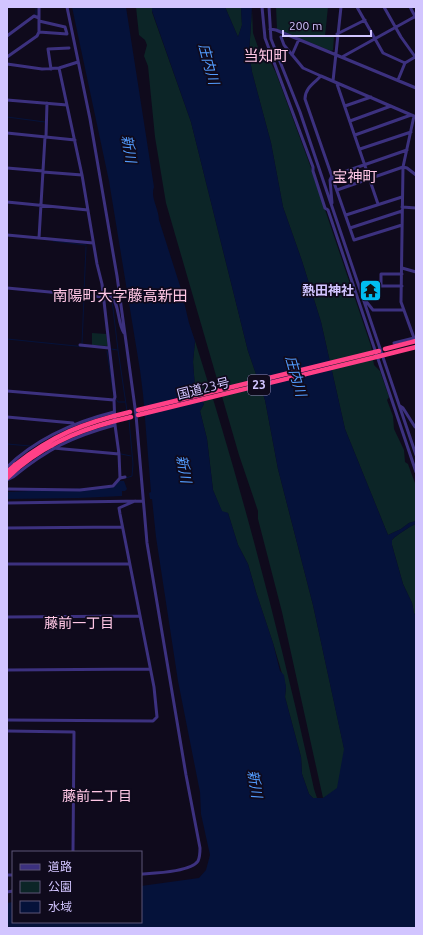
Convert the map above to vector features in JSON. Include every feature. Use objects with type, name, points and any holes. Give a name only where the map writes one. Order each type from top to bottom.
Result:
[{"type":"highway","name":"国道23号","points":[[382,352],[415,339]]},
{"type":"highway","name":"国道23号","points":[[7,472],[66,437],[135,413],[382,352],[416,346]]},
{"type":"highway","name":"国道23号","points":[[7,479],[16,466]]},
{"type":"street","points":[[7,57],[37,36],[39,32],[39,7]]},
{"type":"street","points":[[67,7],[107,218],[135,413],[148,551],[200,854],[198,861],[185,869],[142,874]]},
{"type":"street","points":[[262,7],[265,38],[313,167],[322,200],[325,208],[328,210],[416,472]]},
{"type":"street","points":[[269,7],[271,39],[300,112],[416,455]]},
{"type":"street","points":[[333,82],[341,7]]},
{"type":"street","points":[[357,7],[383,54],[405,63]]},
{"type":"street","points":[[384,7],[396,28],[416,57],[405,63],[398,80]]},
{"type":"street","points":[[342,57],[416,17],[410,7]]},
{"type":"street","points":[[7,36],[34,16],[39,20],[65,26],[67,34],[39,32]]},
{"type":"street","points":[[338,34],[364,20]]},
{"type":"street","points":[[270,29],[276,30],[416,88]]},
{"type":"street","points":[[281,37],[284,45],[303,68],[414,115]]},
{"type":"street","points":[[292,54],[298,39]]},
{"type":"street","points":[[51,69],[48,49],[69,48]]},
{"type":"street","points":[[7,64],[51,69],[78,62]]},
{"type":"street","points":[[59,68],[82,175],[94,243],[96,264],[102,284],[115,399],[114,412],[120,478]]},
{"type":"street","points":[[321,76],[307,89],[305,99],[354,240],[402,226]]},
{"type":"street","points":[[338,84],[378,204]]},
{"type":"street","points":[[345,106],[371,98]]},
{"type":"street","points":[[7,100],[67,105]]},
{"type":"street","points":[[39,238],[47,103]]},
{"type":"street","points":[[350,121],[391,106]]},
{"type":"street","points":[[414,115],[403,167],[402,226],[404,228],[402,302],[416,346]]},
{"type":"street","points":[[355,135],[414,115]]},
{"type":"street","points":[[360,150],[411,132]]},
{"type":"street","points":[[7,133],[75,140]]},
{"type":"street","points":[[332,207],[330,180],[332,176],[407,150]]},
{"type":"street","points":[[337,190],[403,167],[407,168],[416,175]]},
{"type":"street","points":[[7,168],[82,175]]},
{"type":"street","points":[[346,215],[402,197]]},
{"type":"street","points":[[7,202],[88,210]]},
{"type":"street","points":[[350,228],[402,209],[416,208]]},
{"type":"street","points":[[7,235],[94,243]]},
{"type":"street","points":[[402,268],[416,272]]},
{"type":"street","points":[[402,274],[381,274],[381,286],[402,286]]},
{"type":"street","points":[[7,288],[103,297],[111,296],[115,300],[121,328],[125,335]]},
{"type":"street","points":[[364,299],[373,310],[404,310]]},
{"type":"street","points":[[394,343],[415,339]]},
{"type":"street","points":[[80,345],[109,348]]},
{"type":"street","points":[[7,391],[115,399]]},
{"type":"street","points":[[399,405],[403,408],[416,427]]},
{"type":"street","points":[[7,467],[34,445],[49,436],[74,425],[114,412]]},
{"type":"street","points":[[7,417],[73,423],[74,425]]},
{"type":"street","points":[[7,479],[13,477],[53,448],[81,435],[115,425]]},
{"type":"street","points":[[53,448],[119,454]]},
{"type":"street","points":[[7,489],[80,490],[113,486],[120,478],[125,477]]},
{"type":"street","points":[[7,720],[153,721],[156,719],[158,714],[119,508],[135,501]]},
{"type":"street","points":[[7,503],[143,501]]},
{"type":"street","points":[[7,528],[122,527]]},
{"type":"street","points":[[7,564],[129,564]]},
{"type":"street","points":[[7,616],[139,616]]},
{"type":"street","points":[[7,670],[150,669]]},
{"type":"street","points":[[7,731],[74,732],[74,851]]},
{"type":"green space","points":[[136,7],[152,7],[152,12],[191,122],[248,351],[265,400],[278,469],[313,605],[352,785],[323,798],[282,612],[258,519],[258,511],[239,455],[166,203],[155,137],[148,66],[144,56],[147,45],[145,40],[139,35]]},
{"type":"green space","points":[[225,7],[241,7],[242,25],[238,37]]},
{"type":"green space","points":[[276,7],[328,7],[325,36],[334,37],[333,50],[331,51],[277,29]]},
{"type":"green space","points":[[252,10],[253,33],[260,53],[264,58],[270,61],[276,73],[310,165],[371,346],[374,365],[380,371],[389,397],[387,400],[393,416],[394,429],[404,450],[405,462],[408,464],[416,486],[416,521],[409,523],[401,529],[388,535],[345,429],[321,322],[283,207],[271,143],[252,72],[249,53]]},
{"type":"green space","points":[[92,333],[106,334],[108,346],[92,345]]},
{"type":"green space","points":[[195,341],[229,452],[260,564],[317,798],[313,798],[309,794],[302,774],[301,757],[285,697],[286,687],[248,564],[238,545],[228,513],[222,512],[213,490],[207,439],[200,411],[204,404],[195,388],[193,362]]},
{"type":"green space","points":[[416,524],[416,616],[403,584],[392,545],[392,540]]},
{"type":"water","points":[[72,7],[126,7],[154,187],[153,195],[195,341],[193,362],[195,388],[204,404],[200,411],[207,439],[213,490],[222,511],[228,513],[238,545],[248,564],[273,643],[280,671],[284,675],[286,687],[285,697],[301,757],[302,774],[309,794],[313,798],[323,798],[337,788],[344,749],[313,605],[278,469],[265,400],[248,351],[191,122],[152,11],[152,7],[225,7],[238,37],[242,25],[241,7],[252,7],[249,53],[252,72],[271,143],[283,207],[321,322],[345,429],[388,535],[401,529],[409,523],[416,521],[416,524],[392,540],[392,545],[403,584],[416,616],[416,928],[7,928],[7,903],[12,902],[12,923],[142,923],[142,886],[199,878],[206,870],[210,855],[201,814],[200,792],[178,681],[156,537],[152,499],[150,499],[149,493],[151,492],[140,370],[109,181]]},
{"type":"water","points":[[119,481],[124,481],[127,489],[122,491],[122,496],[7,499],[7,492],[113,487]]},
{"type":"waterway","points":[[36,7],[36,16]]},
{"type":"waterway","points":[[7,117],[45,122]]},
{"type":"waterway","points":[[53,241],[86,245]]},
{"type":"waterway","points":[[84,293],[86,247]]},
{"type":"waterway","points":[[82,344],[84,297]]},
{"type":"waterway","points":[[108,298],[112,300],[118,350]]},
{"type":"waterway","points":[[7,339],[86,347]]},
{"type":"waterway","points":[[111,349],[118,350],[127,411]]},
{"type":"waterway","points":[[107,351],[114,397]]},
{"type":"waterway","points":[[116,399],[118,402],[125,402]]},
{"type":"waterway","points":[[126,478],[132,476],[133,464],[129,420]]},
{"type":"waterway","points":[[7,444],[30,446]]},
{"type":"waterway","points":[[121,454],[131,456]]},
{"type":"place","name":"熱田神社","points":[[370,290]]},
{"type":"district","name":"当知町","points":[[266,56]]},
{"type":"district","name":"宝神町","points":[[355,177]]},
{"type":"district","name":"南陽町大字藤高新田","points":[[120,296]]},
{"type":"district","name":"藤前一丁目","points":[[79,623]]},
{"type":"district","name":"藤前二丁目","points":[[97,796]]},
{"type":"water label","name":"庄内川","points":[[209,64]]},
{"type":"water label","name":"新川","points":[[129,149]]},
{"type":"water label","name":"庄内川","points":[[296,376]]},
{"type":"water label","name":"新川","points":[[184,469]]},
{"type":"water label","name":"新川","points":[[255,784]]}]
